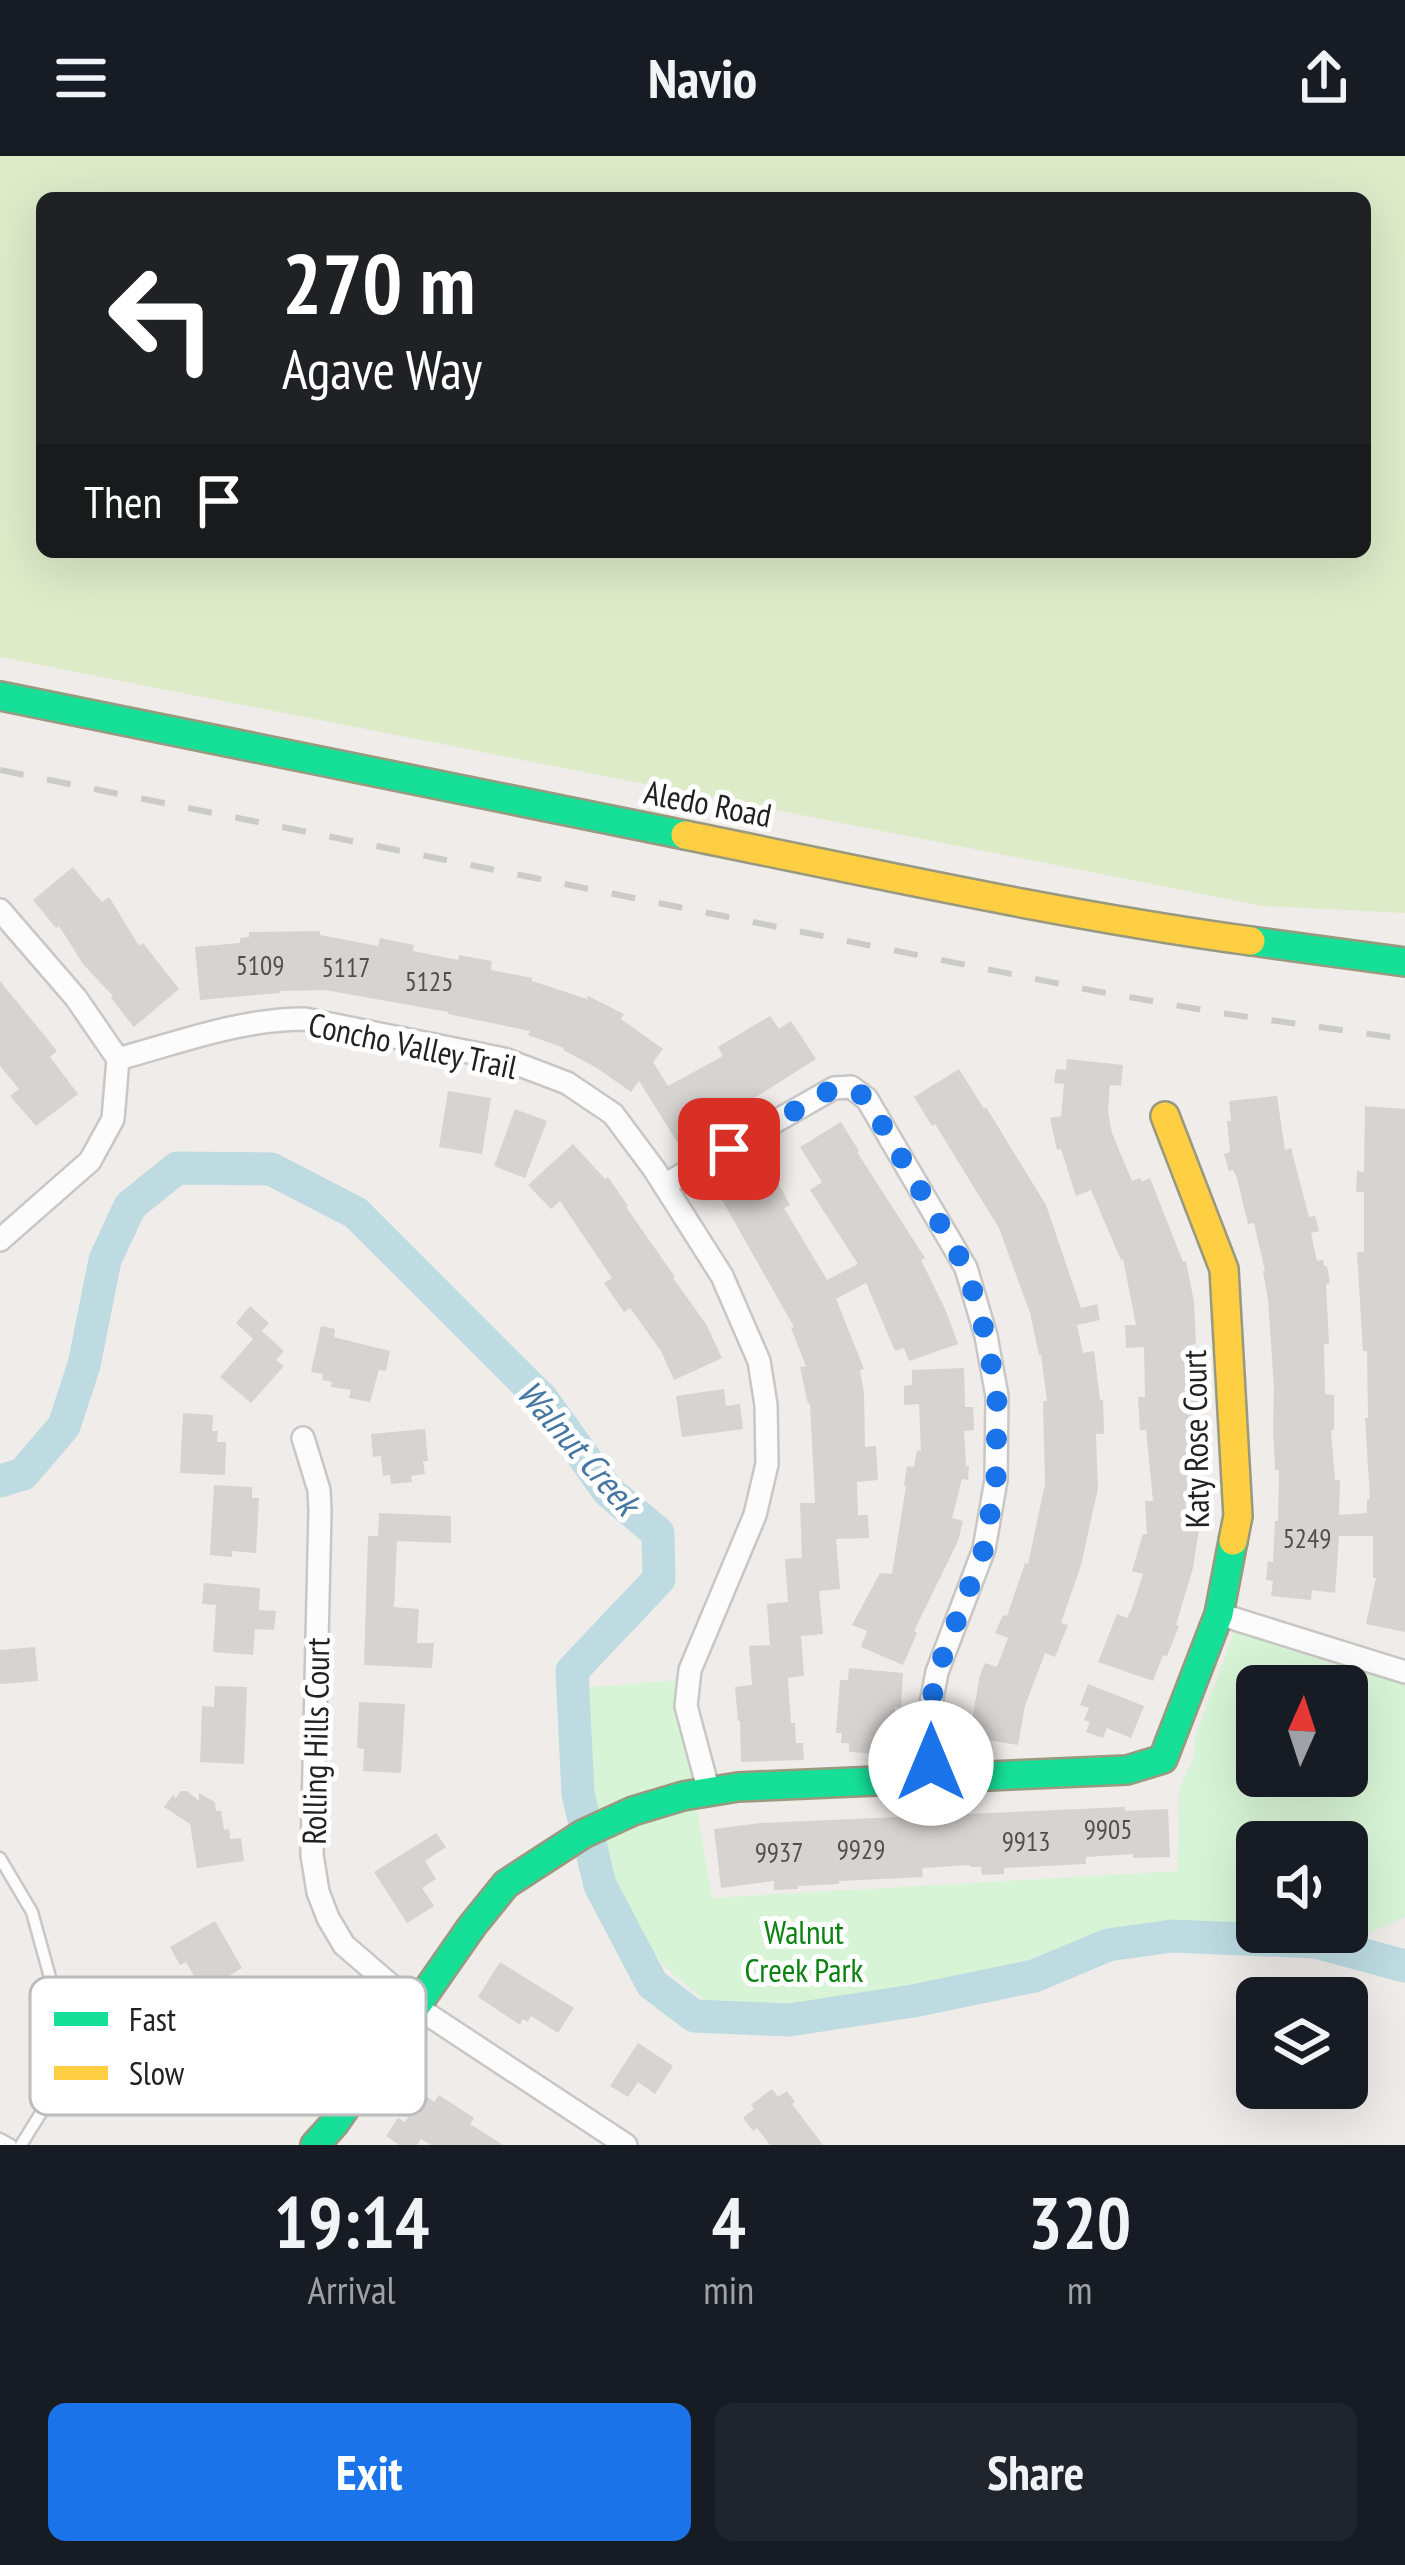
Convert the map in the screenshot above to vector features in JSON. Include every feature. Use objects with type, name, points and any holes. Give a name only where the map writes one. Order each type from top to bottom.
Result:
[{"type":"street","name":"Aledo Road","points":[[0,696],[988,896],[1184,932],[1405,962]]},
{"type":"street","points":[[0,910],[76,998],[118,1059],[113,1119],[90,1161],[0,1240]]},
{"type":"street","name":"Concho Valley Trail","points":[[118,1059],[235,1026],[305,1019],[504,1060],[567,1083],[613,1114],[722,1276],[759,1361],[766,1405],[767,1464],[755,1515],[690,1670],[686,1706],[709,1792]]},
{"type":"street","points":[[426,1992],[506,1884],[583,1834],[633,1810],[738,1787],[932,1779],[929,1714],[937,1672],[984,1549],[996,1480],[997,1396],[966,1268],[867,1099],[851,1087],[834,1088],[664,1184]]},
{"type":"street","name":"Katy Rose Court","points":[[932,1779],[1126,1770],[1163,1759],[1219,1614],[1238,1516],[1224,1269],[1166,1116]]},
{"type":"street","name":"Rolling Hills Court","points":[[303,1438],[319,1490],[320,1511],[311,1855],[328,1918],[344,1945],[382,1977]]},
{"type":"street","points":[[1219,1614],[1405,1672]]},
{"type":"street","name":"Rolling Hills Court","points":[[426,2013],[626,2145]]},
{"type":"street","points":[[315,2145],[340,2115]]},
{"type":"lane","points":[[0,1858],[32,1912],[50,1977]]},
{"type":"lane","points":[[21,2145],[40,2115]]},
{"type":"lane","points":[[0,2139],[11,2145]]},
{"type":"green space","points":[[0,156],[1405,156],[1405,913],[1263,906],[0,657]]},
{"type":"green space","name":"Walnut Creek Park","points":[[1235,1630],[1345,1665],[1236,1665],[1236,1797],[1368,1797],[1368,1672],[1405,1684],[1405,1917],[1368,1934],[1368,1821],[1236,1821],[1236,1934],[1159,1930],[906,1991],[820,2007],[760,2010],[703,1999],[664,1966],[633,1925],[613,1882],[583,1741],[580,1688],[678,1680],[712,1898],[1178,1871],[1179,1788],[1195,1755],[1194,1740]]},
{"type":"building","points":[[73,867],[102,902],[109,897],[139,946],[143,943],[179,989],[134,1027],[59,926],[33,900]]},
{"type":"building","points":[[320,931],[320,935],[378,946],[380,938],[414,945],[413,951],[458,960],[459,955],[492,961],[491,970],[588,996],[624,1014],[621,1019],[663,1049],[653,1062],[668,1086],[723,1056],[718,1047],[770,1016],[779,1029],[791,1021],[816,1059],[681,1148],[639,1081],[631,1092],[564,1048],[528,1035],[530,1031],[325,990],[200,1000],[195,947],[240,943],[249,932]]},
{"type":"building","points":[[0,981],[57,1051],[50,1057],[78,1094],[36,1126],[10,1096],[19,1089],[0,1066]]},
{"type":"building","points":[[1067,1059],[1123,1065],[1121,1086],[1110,1085],[1112,1133],[1132,1181],[1150,1178],[1186,1261],[1194,1302],[1196,1344],[1191,1345],[1191,1372],[1198,1372],[1201,1495],[1185,1496],[1187,1527],[1199,1529],[1179,1626],[1153,1681],[1098,1662],[1117,1614],[1127,1618],[1132,1608],[1143,1574],[1132,1571],[1143,1534],[1147,1534],[1145,1501],[1153,1501],[1138,1397],[1145,1397],[1144,1347],[1126,1348],[1125,1325],[1136,1325],[1123,1259],[1091,1190],[1076,1196],[1050,1118],[1061,1116],[1064,1084],[1054,1083],[1056,1069],[1066,1070]]},
{"type":"building","points":[[959,1069],[1046,1205],[1081,1308],[1097,1304],[1100,1320],[1077,1325],[1083,1353],[1094,1351],[1103,1400],[1104,1434],[1096,1434],[1098,1488],[1081,1565],[1061,1623],[1068,1625],[1055,1657],[1045,1653],[1025,1706],[1018,1745],[969,1737],[980,1675],[985,1663],[997,1667],[1008,1638],[995,1633],[1028,1564],[1045,1484],[1043,1401],[1047,1401],[1030,1313],[999,1228],[914,1097]]},
{"type":"building","points":[[448,1091],[491,1098],[482,1154],[439,1147]]},
{"type":"building","points":[[1277,1096],[1285,1150],[1291,1148],[1309,1217],[1315,1216],[1319,1231],[1311,1233],[1317,1261],[1327,1266],[1330,1283],[1326,1284],[1325,1394],[1334,1395],[1331,1430],[1335,1480],[1340,1480],[1339,1515],[1367,1513],[1370,1499],[1367,1351],[1363,1351],[1357,1252],[1364,1252],[1364,1192],[1356,1192],[1357,1171],[1364,1172],[1365,1106],[1405,1109],[1405,1632],[1366,1624],[1376,1578],[1373,1536],[1339,1536],[1335,1593],[1312,1590],[1311,1600],[1271,1596],[1273,1581],[1266,1580],[1278,1521],[1279,1470],[1275,1470],[1268,1300],[1254,1223],[1248,1224],[1237,1178],[1229,1171],[1224,1154],[1230,1152],[1229,1101]]},
{"type":"building","points":[[515,1109],[547,1121],[525,1178],[494,1166]]},
{"type":"building","points":[[841,1122],[925,1258],[921,1260],[958,1344],[909,1361],[904,1348],[895,1351],[866,1283],[836,1299],[864,1369],[860,1370],[865,1447],[876,1446],[878,1480],[857,1482],[858,1515],[868,1515],[869,1538],[836,1539],[840,1589],[819,1591],[823,1634],[801,1636],[804,1676],[788,1678],[791,1723],[795,1723],[796,1743],[803,1743],[804,1760],[741,1762],[735,1687],[752,1685],[749,1646],[770,1645],[767,1604],[788,1602],[785,1559],[802,1558],[800,1503],[815,1503],[810,1403],[800,1367],[806,1366],[794,1327],[717,1191],[768,1164],[790,1205],[784,1208],[827,1280],[858,1264],[810,1190],[822,1182],[800,1147]]},
{"type":"building","points":[[573,1144],[608,1177],[706,1324],[722,1358],[674,1380],[661,1351],[630,1308],[624,1312],[604,1283],[612,1278],[560,1201],[551,1209],[528,1185]]},
{"type":"building","points":[[250,1306],[269,1323],[262,1331],[284,1351],[276,1360],[284,1366],[251,1403],[220,1377],[253,1339],[236,1323]]},
{"type":"building","points":[[321,1326],[335,1329],[334,1337],[390,1351],[370,1402],[349,1398],[351,1390],[331,1387],[332,1382],[322,1380],[323,1374],[311,1372]]},
{"type":"building","points":[[964,1368],[965,1407],[973,1407],[974,1430],[964,1431],[968,1480],[962,1479],[952,1518],[963,1521],[903,1665],[861,1647],[867,1631],[852,1625],[880,1573],[892,1574],[907,1466],[914,1467],[917,1450],[921,1451],[919,1404],[904,1405],[904,1386],[912,1385],[912,1370]]},
{"type":"building","points":[[724,1389],[726,1406],[740,1404],[743,1429],[682,1437],[676,1396]]},
{"type":"building","points":[[183,1413],[213,1415],[217,1442],[226,1442],[225,1475],[180,1473]]},
{"type":"building","points":[[425,1429],[425,1474],[411,1476],[412,1482],[391,1484],[390,1475],[383,1476],[381,1456],[373,1457],[371,1434]]},
{"type":"building","points":[[214,1485],[252,1487],[252,1498],[259,1498],[256,1553],[210,1555]]},
{"type":"building","points":[[379,1513],[451,1516],[451,1543],[397,1541],[394,1607],[419,1609],[417,1643],[434,1643],[432,1668],[364,1665],[368,1536],[378,1536]]},
{"type":"building","points":[[204,1583],[260,1588],[259,1610],[276,1611],[274,1630],[255,1629],[253,1655],[213,1652],[216,1605],[202,1604]]},
{"type":"building","points":[[35,1647],[38,1681],[0,1684],[0,1650]]},
{"type":"building","points":[[849,1668],[903,1673],[893,1737],[902,1737],[901,1755],[849,1752],[849,1743],[841,1743],[842,1733],[836,1733],[840,1680],[848,1680]]},
{"type":"building","points":[[1088,1684],[1144,1706],[1131,1738],[1107,1728],[1103,1738],[1086,1732],[1089,1708],[1080,1705]]},
{"type":"building","points":[[215,1686],[247,1687],[244,1764],[200,1762],[202,1706],[214,1707]]},
{"type":"building","points":[[359,1702],[405,1704],[401,1773],[363,1771],[364,1749],[357,1748]]},
{"type":"building","points":[[181,1791],[199,1801],[199,1793],[215,1802],[230,1839],[241,1838],[244,1861],[197,1868],[190,1824],[164,1807]]},
{"type":"building","points":[[1125,1807],[1125,1811],[1168,1809],[1170,1857],[1086,1857],[1086,1864],[1004,1868],[1004,1874],[982,1875],[981,1867],[970,1865],[922,1868],[923,1877],[839,1881],[798,1889],[774,1890],[774,1881],[721,1888],[714,1829]]},
{"type":"building","points":[[436,1833],[446,1847],[425,1861],[436,1879],[422,1888],[434,1906],[407,1923],[374,1872]]},
{"type":"building","points":[[215,1921],[242,1968],[227,1977],[195,1977],[186,1962],[180,1965],[170,1947]]},
{"type":"building","points":[[500,1962],[574,2008],[558,2033],[531,2016],[520,2025],[478,1997]]},
{"type":"building","points":[[638,2043],[673,2066],[655,2094],[638,2082],[628,2097],[610,2086]]},
{"type":"building","points":[[772,2089],[778,2097],[787,2091],[823,2145],[770,2145],[757,2128],[753,2131],[743,2118]]},
{"type":"building","points":[[439,2095],[474,2118],[470,2124],[503,2145],[431,2145],[421,2139],[417,2145],[399,2145],[386,2136],[398,2118],[405,2122],[410,2115],[426,2115],[426,2096],[434,2102]]},
{"type":"waterway","name":"Walnut Creek","points":[[0,1481],[23,1474],[64,1426],[84,1365],[105,1260],[130,1206],[177,1168],[271,1169],[356,1213],[543,1400],[608,1491],[658,1533],[659,1579],[572,1671],[578,1794],[600,1885],[652,1984],[694,2016],[789,2020],[913,2001],[1034,1976],[1108,1945],[1172,1936],[1316,1942],[1405,1966]]},
{"type":"railway","points":[[0,770],[1095,991],[1405,1039]]},
{"type":"traffic: fast","points":[[0,696],[685,835]]},
{"type":"traffic: fast","points":[[1251,941],[1405,962]]},
{"type":"traffic: fast","points":[[426,1992],[506,1884],[583,1834],[633,1811],[738,1787],[1127,1770],[1163,1759],[1219,1614],[1233,1541]]},
{"type":"traffic: fast","points":[[315,2145],[340,2115]]},
{"type":"traffic: slow","points":[[685,835],[1038,906],[1251,941]]},
{"type":"traffic: slow","points":[[1165,1116],[1224,1269],[1238,1516],[1233,1541]]},
{"type":"route","points":[[729,1149],[834,1088],[851,1087],[867,1099],[966,1268],[997,1396],[996,1480],[984,1549],[937,1672],[929,1714],[931,1763]]}]
